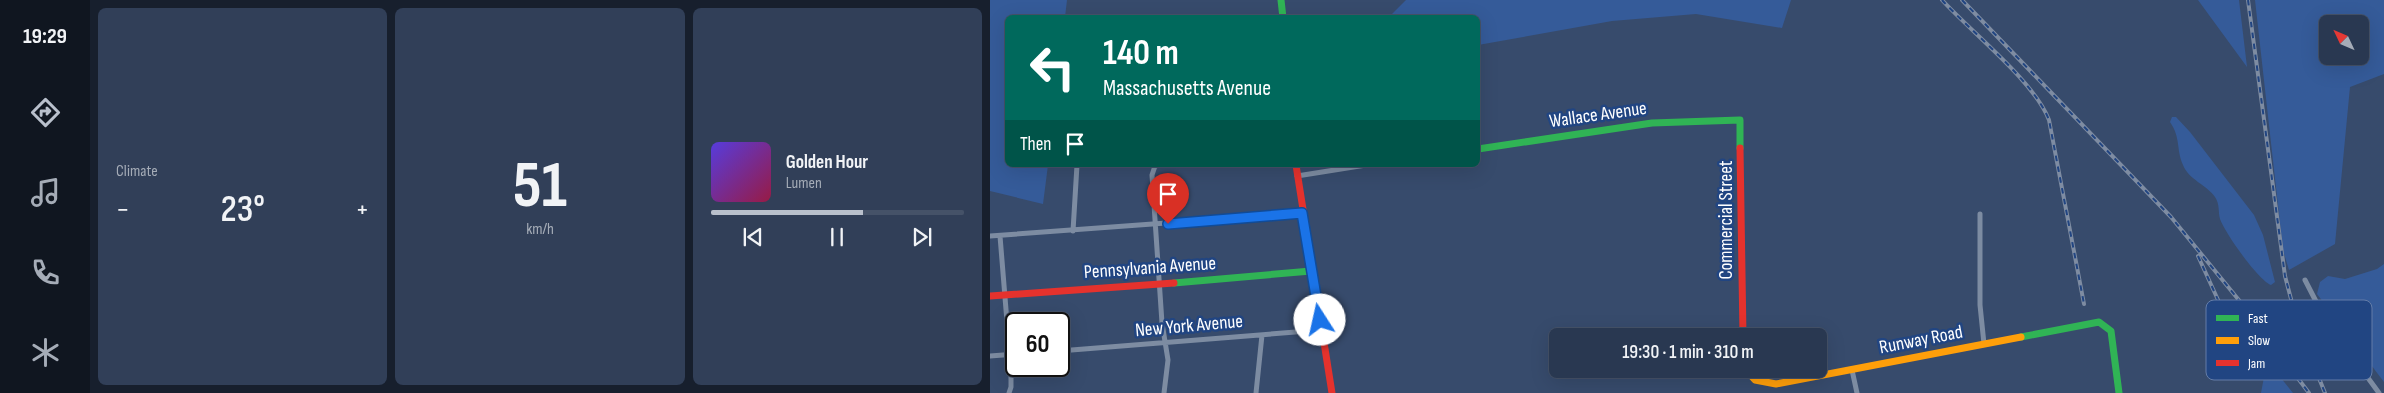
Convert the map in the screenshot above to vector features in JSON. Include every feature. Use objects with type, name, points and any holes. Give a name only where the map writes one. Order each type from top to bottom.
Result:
[{"type":"street","points":[[1281,0],[1283,15]]},
{"type":"street","name":"Wallace Avenue","points":[[1480,149],[1652,123],[1724,119]]},
{"type":"street","name":"Commercial Street","points":[[1724,119],[1740,120],[1742,136],[1742,328]]},
{"type":"street","points":[[1073,231],[1077,167]]},
{"type":"street","points":[[1157,167],[1152,176],[1159,284],[1168,360],[1164,393]]},
{"type":"street","points":[[1296,167],[1311,271],[1332,393]]},
{"type":"street","points":[[1297,176],[1353,167]]},
{"type":"street","points":[[990,236],[1302,213]]},
{"type":"street","points":[[1980,214],[1980,305],[1984,344]]},
{"type":"street","points":[[1000,236],[1008,312]]},
{"type":"street","name":"Pennsylvania Avenue","points":[[990,296],[1311,271]]},
{"type":"street","points":[[2305,280],[2315,300]]},
{"type":"street","name":"Runway Road","points":[[1827,375],[2088,322],[2099,322],[2107,326],[2112,337],[2119,393]]},
{"type":"street","name":"New York Avenue","points":[[1070,350],[1321,330]]},
{"type":"street","points":[[1256,393],[1262,335]]},
{"type":"street","points":[[990,356],[1005,355]]},
{"type":"street","points":[[1852,370],[1857,393]]},
{"type":"street","points":[[1011,392],[1012,377]]},
{"type":"street","name":"Runway Road","points":[[1753,378],[1776,384],[1809,378]]},
{"type":"street","points":[[2370,380],[2379,393]]},
{"type":"shaded area","points":[[990,0],[1067,0],[1065,15],[1005,15],[1005,167],[1048,167],[1043,204],[990,191]]},
{"type":"shaded area","points":[[1406,0],[1791,0],[1782,28],[1696,14],[1612,21],[1480,45],[1480,15],[1391,15]]},
{"type":"shaded area","points":[[2198,0],[2239,0],[2247,67]]},
{"type":"shaded area","points":[[2255,0],[2384,0],[2384,74],[2350,87],[2335,244],[2289,270],[2283,250]]},
{"type":"shaded area","points":[[2172,117],[2176,117],[2190,132],[2254,215],[2263,235],[2275,282],[2271,285],[2250,266],[2228,235],[2220,219],[2215,197],[2189,175],[2183,165],[2176,133],[2170,122]]},
{"type":"shaded area","points":[[2384,264],[2384,382],[2372,366],[2372,300],[2322,300],[2317,294],[2320,282],[2328,276],[2345,279],[2377,269]]},
{"type":"shaded area","points":[[2263,380],[2282,380],[2293,393],[2261,393]]},
{"type":"railway","points":[[1942,0],[2030,89],[2049,120],[2084,304]]},
{"type":"railway","points":[[1962,0],[2171,217],[2239,300]]},
{"type":"railway","points":[[2248,0],[2285,276],[2291,300]]},
{"type":"railway","points":[[2198,256],[2218,300]]},
{"type":"railway","points":[[2299,380],[2309,393]]},
{"type":"railway","points":[[2320,380],[2325,393]]},
{"type":"traffic: fast","points":[[1281,0],[1283,15]]},
{"type":"traffic: fast","points":[[1480,149],[1652,123],[1740,120],[1740,148]]},
{"type":"traffic: fast","points":[[1174,283],[1311,271]]},
{"type":"traffic: fast","points":[[2021,337],[2099,322],[2111,331],[2119,393]]},
{"type":"traffic: slow","points":[[1827,374],[2021,337]]},
{"type":"traffic: slow","points":[[1753,378],[1776,384],[1807,378]]},
{"type":"traffic: jam","points":[[1740,148],[1743,328]]},
{"type":"traffic: jam","points":[[1296,167],[1332,393]]},
{"type":"traffic: jam","points":[[990,296],[1174,283]]},
{"type":"route","points":[[1168,224],[1302,213],[1320,320]]}]
